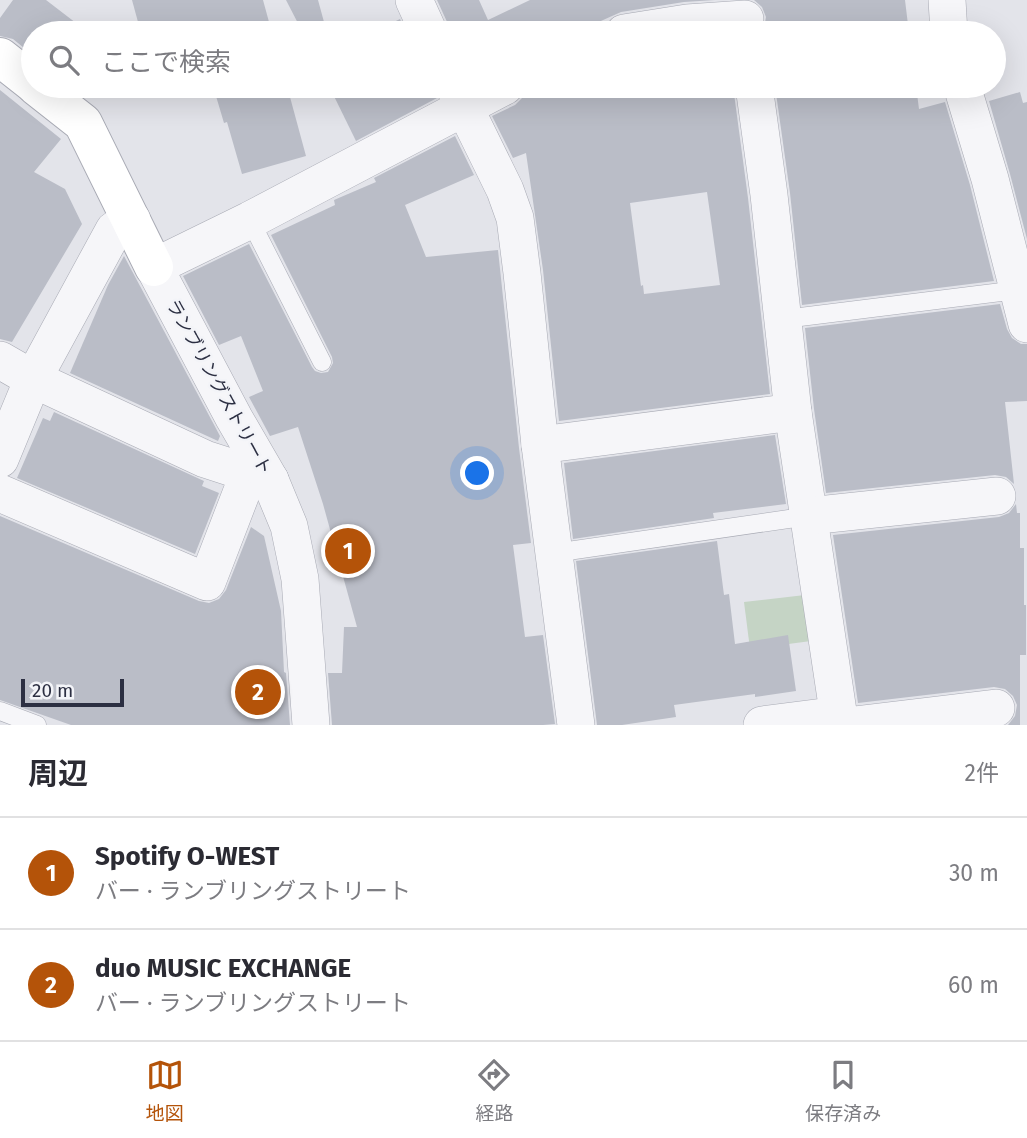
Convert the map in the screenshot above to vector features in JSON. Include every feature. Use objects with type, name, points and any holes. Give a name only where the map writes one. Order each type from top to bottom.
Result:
[{"type":"street","points":[[414,0],[424,21]]},
{"type":"street","points":[[947,0],[948,21]]},
{"type":"street","points":[[706,21],[745,17]]},
{"type":"street","name":"ランブリングストリート","points":[[0,57],[21,74]]},
{"type":"street","name":"ランブリングストリート","points":[[51,98],[83,123],[154,267],[234,418],[259,477],[289,526],[300,579],[311,725]]},
{"type":"street","points":[[154,267],[250,220],[456,98]]},
{"type":"street","points":[[460,98],[505,190],[515,218],[540,445],[576,725]]},
{"type":"street","points":[[756,98],[793,412],[844,722]]},
{"type":"street","points":[[965,98],[1023,307]]},
{"type":"street","points":[[0,459],[33,379],[114,230],[132,220]]},
{"type":"street","points":[[0,360],[33,379],[205,459],[259,477],[207,582],[0,493]]},
{"type":"street","points":[[540,445],[793,412]]},
{"type":"street","points":[[809,516],[997,496]]},
{"type":"street","points":[[762,725],[844,722],[996,708]]},
{"type":"lane","points":[[250,220],[322,362]]},
{"type":"lane","points":[[784,319],[1023,307]]},
{"type":"lane","points":[[554,553],[809,516]]},
{"type":"lane","points":[[0,712],[37,725]]},
{"type":"green space","points":[[805,595],[811,641],[750,649],[744,602]]},
{"type":"building","points":[[13,0],[46,0],[73,21],[21,21],[21,46],[13,39],[0,36],[0,18]]},
{"type":"building","points":[[132,0],[263,0],[269,21],[138,21]]},
{"type":"building","points":[[286,0],[318,0],[324,21],[297,21]]},
{"type":"building","points":[[437,0],[479,0],[488,20],[530,0],[715,0],[621,12],[601,21],[447,21]]},
{"type":"building","points":[[754,0],[905,0],[908,21],[765,21],[762,7]]},
{"type":"building","points":[[0,90],[61,139],[34,172],[65,189],[82,224],[12,342],[0,339]]},
{"type":"building","points":[[1020,92],[1023,103],[1027,102],[1027,239],[989,101]]},
{"type":"building","points":[[217,98],[290,98],[306,156],[242,174],[227,122],[224,123]]},
{"type":"building","points":[[335,98],[437,98],[356,141]]},
{"type":"building","points":[[522,98],[735,98],[770,394],[559,421],[543,270],[526,153],[513,158],[492,116],[515,105]],"holes":[[[707,192],[720,285],[644,294],[630,203]]]},
{"type":"building","points":[[777,98],[918,98],[919,109],[945,102],[970,185],[994,281],[802,305]]},
{"type":"building","points":[[455,136],[474,175],[405,205],[426,257],[498,250],[531,543],[513,545],[525,637],[543,635],[555,724],[332,725],[328,673],[342,673],[344,627],[357,627],[323,504],[298,427],[270,436],[249,397],[263,391],[241,336],[219,345],[183,276],[249,244],[312,367],[321,373],[328,372],[333,363],[332,357],[271,235],[335,205],[334,200],[376,182],[374,178]]},
{"type":"building","points":[[124,256],[220,436],[218,441],[70,373],[108,285]]},
{"type":"building","points":[[1000,304],[1012,338],[1021,344],[1027,344],[1027,401],[1005,402],[1014,484],[1006,477],[995,475],[826,493],[805,328]]},
{"type":"building","points":[[54,412],[204,481],[202,486],[219,493],[195,554],[17,478],[43,418],[50,421]]},
{"type":"building","points":[[775,435],[786,504],[713,513],[714,518],[573,539],[564,463]]},
{"type":"building","points":[[1016,504],[1017,513],[1020,513],[1020,548],[1024,548],[1026,605],[1026,655],[1020,655],[1020,725],[1008,725],[1015,716],[1017,705],[1013,696],[1005,689],[994,687],[858,703],[833,535],[999,517],[1009,513]]},
{"type":"building","points":[[0,516],[209,603],[219,599],[226,590],[251,527],[264,536],[281,611],[290,725],[71,725],[0,700]]},
{"type":"building","points":[[717,541],[724,595],[729,594],[735,644],[788,635],[796,691],[674,705],[676,717],[622,725],[597,725],[576,561]]},
{"type":"place","name":"Spotify O-WEST","points":[[348,551]]},
{"type":"place","name":"duo MUSIC EXCHANGE","points":[[258,692]]}]
